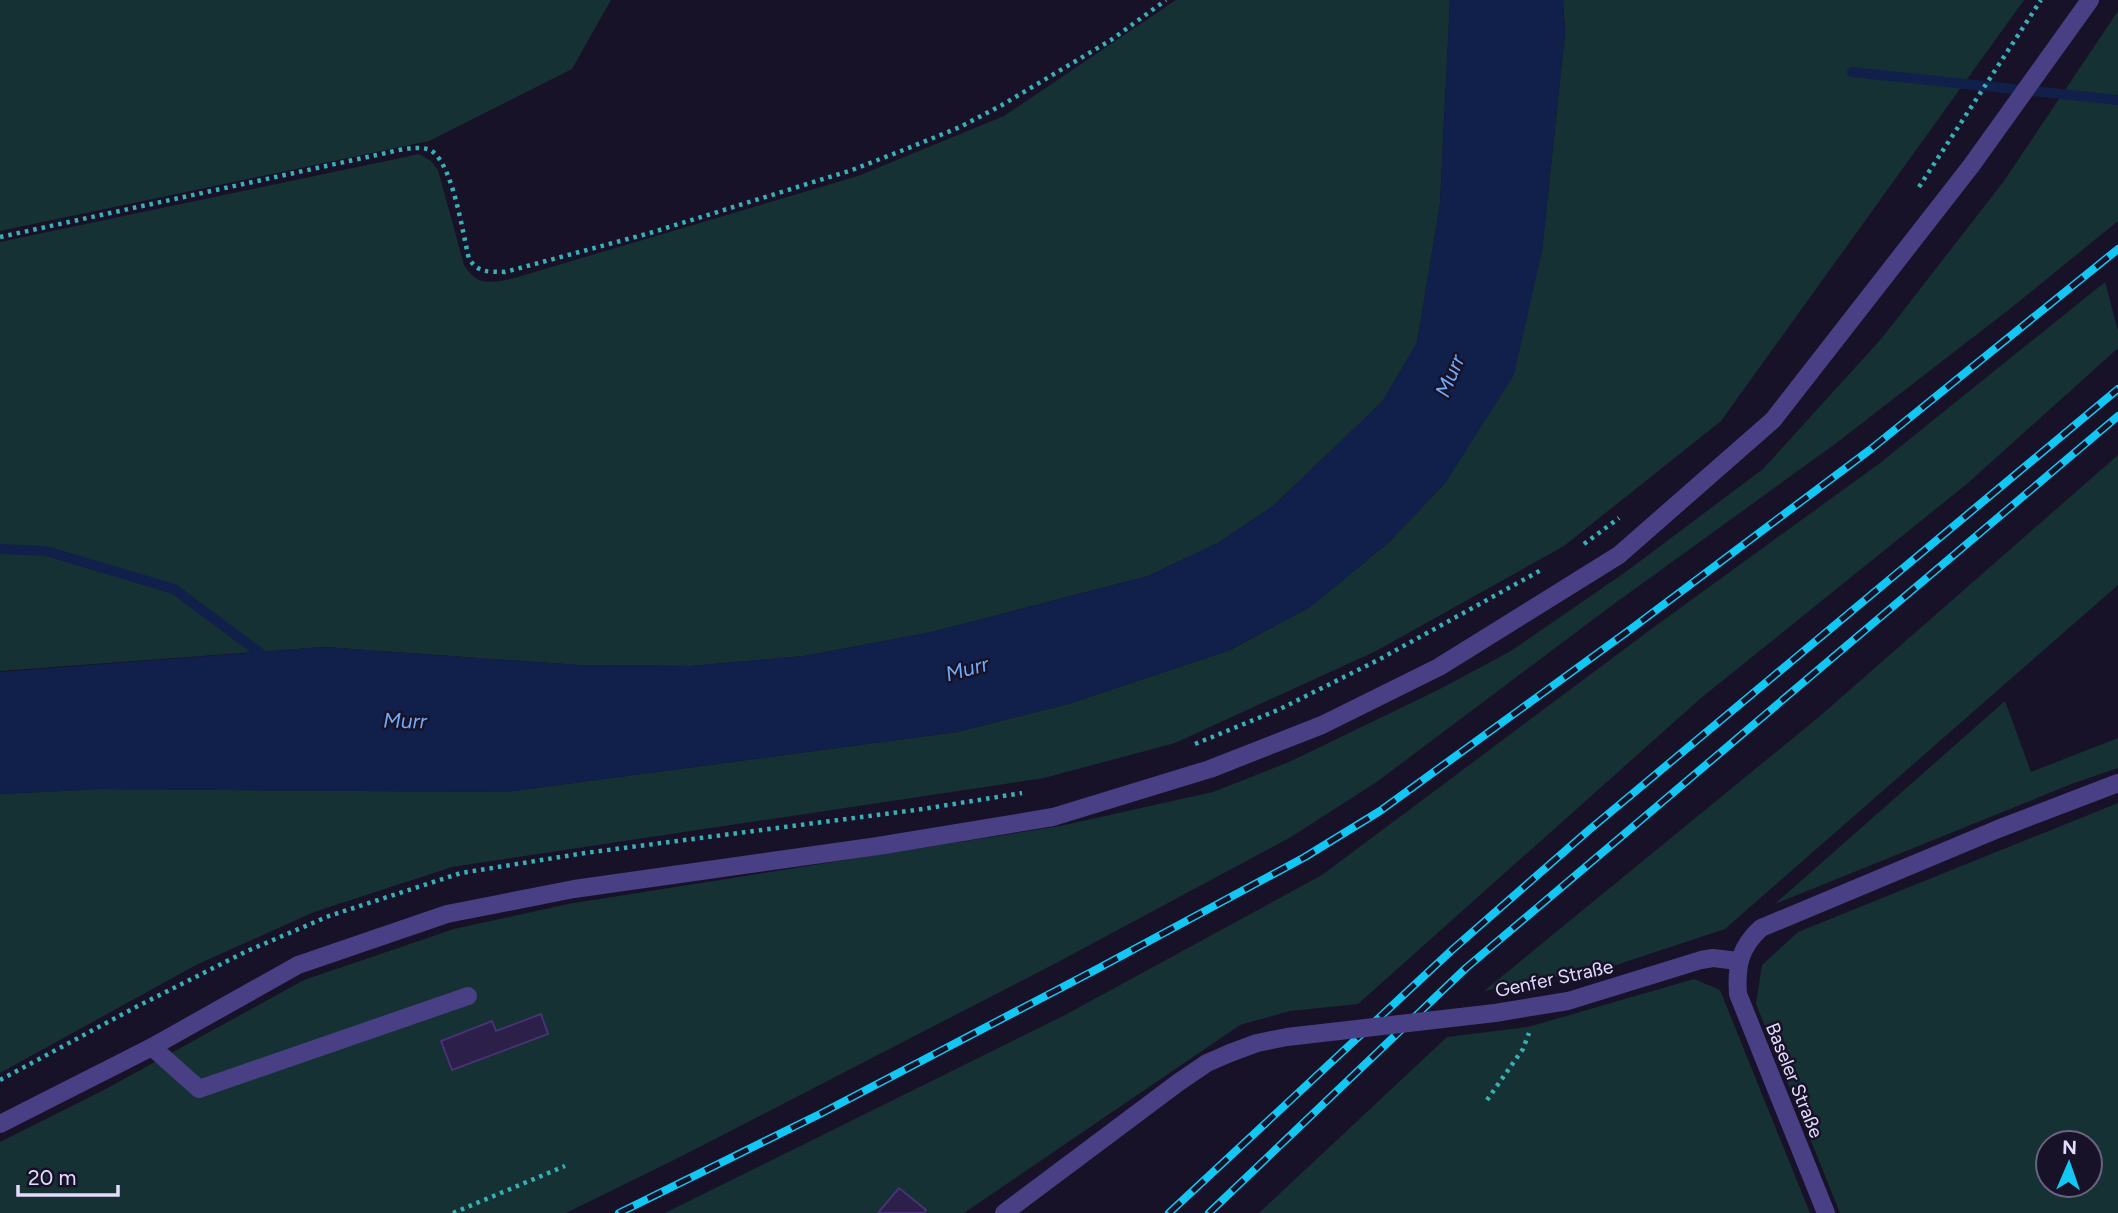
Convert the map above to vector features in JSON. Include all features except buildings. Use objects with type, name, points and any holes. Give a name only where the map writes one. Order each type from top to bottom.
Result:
[{"type":"street","points":[[0,1124],[152,1046],[298,965],[447,914],[574,890],[878,846],[1053,817],[1210,769],[1322,725],[1439,667],[1619,555],[1773,420],[1971,166],[2090,0]]},
{"type":"street","points":[[1738,961],[1750,937],[1761,928],[1998,829],[2118,783]]},
{"type":"street","name":"Genfer Straße","points":[[1004,1213],[1178,1082],[1207,1063],[1257,1043],[1287,1037],[1531,1008],[1598,993],[1701,960],[1713,958],[1738,961]]},
{"type":"street","name":"Baseler Straße","points":[[1738,961],[1738,994],[1744,1013],[1826,1213]]},
{"type":"street","points":[[152,1046],[199,1089],[468,996]]},
{"type":"path","points":[[0,237],[372,156],[424,148],[433,151],[440,159],[452,184],[469,260],[476,269],[505,272],[650,233],[802,186],[852,170],[928,140],[1002,105],[1111,40],[1166,0]]},
{"type":"path","points":[[1918,188],[2041,0]]},
{"type":"path","points":[[1581,546],[1626,512]]},
{"type":"path","points":[[1185,748],[1278,710],[1368,665],[1546,567]]},
{"type":"path","points":[[0,1080],[245,952],[330,916],[461,873],[585,853],[923,809],[1029,792]]},
{"type":"path","points":[[1487,1100],[1523,1049],[1529,1035],[1531,1008]]},
{"type":"path","points":[[453,1213],[565,1166]]},
{"type":"green space","points":[[0,0],[611,0],[572,69],[429,141],[0,231]]},
{"type":"green space","points":[[1176,0],[1450,0],[1440,204],[1417,343],[1382,402],[1273,506],[1218,543],[1148,576],[932,632],[804,656],[690,666],[579,665],[324,647],[0,671],[0,242],[419,154],[431,161],[438,170],[464,265],[469,272],[484,281],[511,279],[858,176],[1004,116]]},
{"type":"green space","points":[[1563,0],[2024,0],[1721,421],[1564,546],[1376,651],[1175,743],[1044,778],[452,867],[314,912],[196,965],[0,1073],[0,794],[102,789],[507,792],[957,732],[1068,704],[1230,650],[1310,607],[1388,543],[1446,482],[1542,251],[1565,33]]},
{"type":"green space","points":[[2118,11],[2118,221],[2011,308],[1835,444],[1607,609],[1378,781],[1291,837],[1058,962],[566,1213],[0,1213],[0,1142],[104,1090],[304,980],[454,929],[568,904],[1060,826],[1213,792],[1289,762],[1438,690],[1511,651],[1627,571],[1763,469],[1882,338],[2004,181]]},
{"type":"green space","points":[[2105,282],[2118,331],[2118,348],[1968,483],[1701,698],[1358,1004],[1290,1011],[1240,1025],[964,1213],[665,1213],[1065,1015],[1322,875],[1650,630],[1880,463]]},
{"type":"green space","points":[[2118,455],[2118,585],[1725,929],[1616,965],[1484,991],[1820,716]]},
{"type":"green space","points":[[2005,701],[2031,772],[2118,738],[2118,768],[2074,783],[1775,904]]},
{"type":"green space","points":[[2118,803],[2118,1213],[1840,1213],[1756,1004],[1762,965],[1798,932]]},
{"type":"green space","points":[[1694,979],[1720,990],[1810,1213],[1259,1213],[1447,1037],[1528,1027]]},
{"type":"water","name":"Murr","points":[[1450,0],[1563,0],[1565,33],[1542,251],[1514,375],[1446,482],[1388,543],[1310,607],[1227,651],[1068,704],[957,732],[507,792],[102,789],[0,794],[0,672],[324,647],[579,665],[690,666],[804,656],[932,632],[1148,576],[1218,543],[1273,506],[1382,402],[1417,343],[1440,204]]},
{"type":"waterway","points":[[1852,72],[2118,100]]},
{"type":"waterway","points":[[0,549],[46,551],[174,589],[268,659]]},
{"type":"railway","points":[[619,1213],[820,1114],[1099,968],[1305,857],[1380,811],[1631,629],[1871,449],[2118,249]]},
{"type":"railway","points":[[1169,1213],[1452,950],[1589,830],[2118,389]]},
{"type":"railway","points":[[1209,1213],[1466,968],[2118,416]]}]
